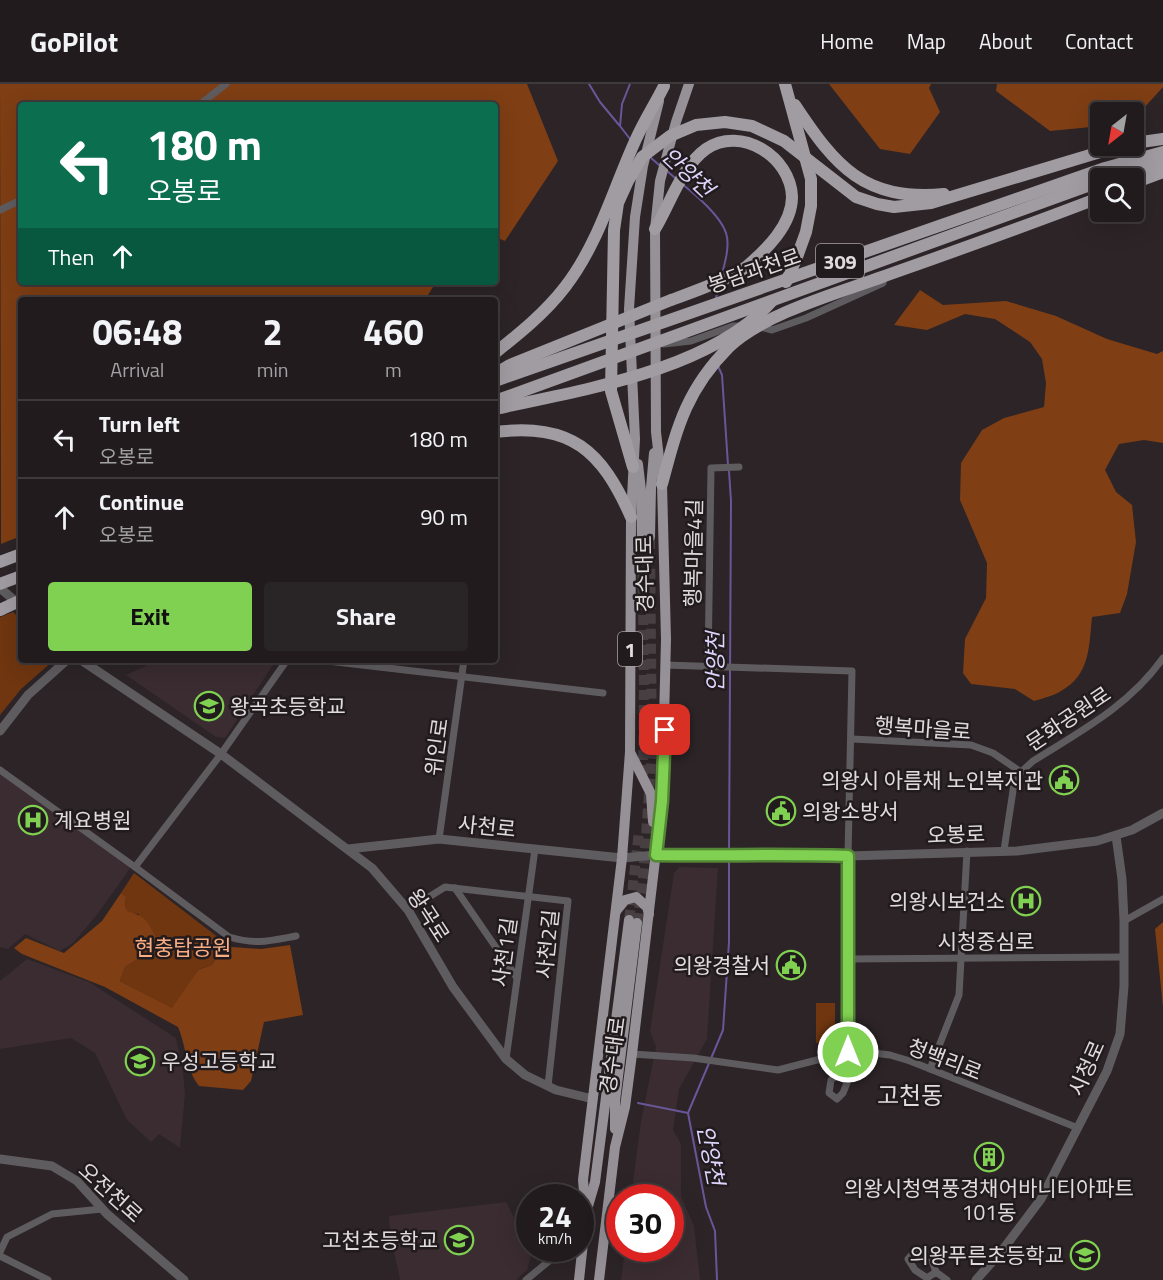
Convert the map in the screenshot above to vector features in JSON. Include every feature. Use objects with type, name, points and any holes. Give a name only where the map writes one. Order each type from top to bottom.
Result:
[{"type":"highway","points":[[498,408],[641,374],[703,351],[763,311],[783,288],[806,232],[811,206],[811,179],[784,84]]},
{"type":"highway","points":[[498,350],[531,323],[565,287],[583,260],[599,230],[636,137],[664,85]]},
{"type":"highway","points":[[789,97],[827,151],[859,178],[895,194],[920,196],[964,192]]},
{"type":"highway","points":[[633,467],[611,391],[614,230],[618,203],[642,157],[670,136],[696,125],[725,122],[752,126],[784,141],[856,196],[877,204],[894,207],[931,203],[1090,154]]},
{"type":"highway","points":[[1144,142],[1163,139]]},
{"type":"highway","points":[[498,372],[510,364],[743,269],[768,248],[785,224],[792,199],[790,180],[772,154],[747,142],[728,140],[706,148],[682,177],[655,229]]},
{"type":"highway","name":"봉담과천로","points":[[1120,168],[1163,152]]},
{"type":"highway","name":"봉담과천로","points":[[1135,168],[1163,163]]},
{"type":"highway","points":[[1144,179],[1163,172]]},
{"type":"highway","name":"봉담과천로","points":[[498,380],[1090,179]]},
{"type":"highway","name":"봉담과천로","points":[[498,399],[1090,185]]},
{"type":"highway","points":[[662,484],[684,410],[699,383],[731,345],[753,330],[814,301],[1090,201]]},
{"type":"highway","points":[[498,432],[543,431],[569,438],[605,468],[631,518]]},
{"type":"highway","points":[[0,562],[18,555]]},
{"type":"highway","points":[[0,586],[18,577]]},
{"type":"highway","points":[[0,610],[18,604]]},
{"type":"main road","name":"경수대로","points":[[599,1280],[615,1147],[625,1107],[632,1054],[650,917],[660,817],[665,730],[665,665],[662,484],[656,432],[655,229],[664,163],[689,84]]},
{"type":"main road","name":"경수대로","points":[[583,1184],[622,858],[630,752],[631,518],[635,440],[629,309],[635,217],[643,166],[664,85]]},
{"type":"main road","name":"1","points":[[635,440],[646,538],[656,432]]},
{"type":"main road","points":[[630,752],[651,794],[652,819],[655,824],[659,822],[660,817]]},
{"type":"main road","points":[[616,911],[625,900],[636,897],[647,907],[650,917]]},
{"type":"main road","name":"1","points":[[594,1186],[633,922],[615,1101],[615,1147]]},
{"type":"main road","name":"경수대로","points":[[579,1280],[581,1262]]},
{"type":"street","points":[[203,102],[226,84]]},
{"type":"street","points":[[0,210],[18,201]]},
{"type":"street","points":[[656,345],[692,341],[733,326],[753,326],[772,330],[869,288],[1044,220]]},
{"type":"street","name":"행복마을4길","points":[[708,667],[711,468],[739,467]]},
{"type":"street","points":[[0,586],[18,603]]},
{"type":"street","name":"문화공원로","points":[[1004,850],[1014,784],[1021,771],[1115,709],[1140,687],[1163,658]]},
{"type":"street","points":[[0,731],[28,695],[64,663]]},
{"type":"street","name":"왕곡로","points":[[85,663],[221,754],[372,868],[408,909],[453,987],[506,1059],[525,1075],[556,1090],[593,1099]]},
{"type":"street","points":[[135,867],[221,754],[285,663]]},
{"type":"street","points":[[344,663],[603,693]]},
{"type":"street","name":"위인로","points":[[440,839],[464,663]]},
{"type":"street","points":[[665,665],[852,671],[848,856],[848,1052],[840,1073]]},
{"type":"street","name":"행복마을로","points":[[852,739],[971,745],[993,753],[1021,771]]},
{"type":"street","points":[[0,770],[229,937],[247,942],[261,942],[296,936]]},
{"type":"street","name":"오봉로","points":[[656,855],[848,856],[1050,848],[1116,836],[1163,813]]},
{"type":"street","name":"시청로","points":[[976,1280],[1001,1252],[1041,1199],[1107,1071],[1120,1034],[1124,921],[1122,879],[1116,836]]},
{"type":"street","name":"사천로","points":[[348,849],[440,839],[622,858]]},
{"type":"street","name":"사천1길","points":[[506,1059],[535,849]]},
{"type":"street","points":[[930,1069],[959,994],[967,851]]},
{"type":"street","points":[[622,858],[656,855]]},
{"type":"street","name":"사천2길","points":[[408,909],[445,886],[568,901],[548,1086]]},
{"type":"street","points":[[455,888],[517,978]]},
{"type":"street","points":[[1124,921],[1163,898]]},
{"type":"street","name":"시청중심로","points":[[848,959],[1124,957]]},
{"type":"street","name":"청백리로","points":[[632,1054],[693,1058],[778,1070],[848,1052],[890,1056],[930,1069],[1078,1128]]},
{"type":"street","name":"오전천로","points":[[0,1159],[52,1166],[77,1181],[102,1209],[184,1280]]},
{"type":"street","points":[[48,1280],[0,1254],[7,1236],[52,1214],[102,1209]]},
{"type":"street","points":[[526,1280],[548,1262]]},
{"type":"street","points":[[936,1272],[947,1280]]},
{"type":"shaded area","points":[[0,84],[527,84],[558,161],[505,241],[498,238],[498,102],[18,102],[18,285],[434,285],[427,297],[18,297],[18,537],[1,544]]},
{"type":"shaded area","points":[[829,84],[931,84],[929,88],[940,112],[910,154],[880,149]]},
{"type":"shaded area","points":[[997,84],[1163,84],[1163,87],[1144,108],[1144,102],[1090,102],[1090,127],[1050,131],[996,91]]},
{"type":"shaded area","points":[[920,290],[943,305],[1006,301],[1056,316],[1107,339],[1157,354],[1163,351],[1163,443],[1144,440],[1119,444],[1105,470],[1116,492],[1132,505],[1136,542],[1127,594],[1120,613],[1092,617],[1089,649],[1083,668],[1071,684],[1052,696],[1034,701],[1015,689],[971,684],[963,673],[965,639],[986,598],[987,563],[960,500],[961,463],[982,430],[1004,418],[1044,407],[1046,383],[1042,359],[1030,342],[995,319],[965,314],[927,330],[894,325]]},
{"type":"shaded area","name":"왕곡초등학교","points":[[152,663],[274,663],[225,738],[216,737],[126,675]]},
{"type":"shaded area","name":"계요병원","points":[[0,773],[131,867],[96,916],[73,943],[60,951],[25,934],[8,949],[0,947]]},
{"type":"shaded area","points":[[679,867],[718,868],[707,1039],[679,1089],[673,1130],[681,1144],[681,1184],[633,1184],[641,1121],[656,1047],[650,1031],[674,873]]},
{"type":"shaded area","points":[[121,893],[126,896],[125,906],[128,912],[143,918],[156,937],[148,951],[141,952],[138,959],[125,967],[120,981],[172,1008],[198,970],[212,965],[217,957],[219,938],[232,947],[261,949],[290,945],[303,1015],[264,1022],[251,1081],[243,1090],[199,1086],[191,1072],[178,1027],[105,987],[22,954],[14,948],[26,938],[64,953],[102,921]]},
{"type":"shaded area","points":[[1163,922],[1163,1007],[1155,929]]},
{"type":"shaded area","name":"우성고등학교","points":[[27,959],[89,982],[176,1038],[183,1070],[185,1094],[180,1148],[159,1134],[151,1142],[127,1120],[95,1053],[71,1038],[0,1049],[0,981]]},
{"type":"shaded area","name":"고천초등학교","points":[[506,1202],[516,1221],[516,1262],[529,1262],[527,1270],[516,1280],[400,1280],[390,1233],[389,1216]]},
{"type":"shaded area","points":[[684,1203],[694,1226],[700,1280],[621,1280],[623,1262],[684,1262]]},
{"type":"green space","points":[[13,612],[18,617],[18,663],[51,663],[21,689],[0,715],[0,617]]},
{"type":"green space","name":"현충탑공원","points":[[134,873],[219,938],[217,957],[212,965],[198,970],[173,1009],[120,981],[125,967],[138,959],[139,914],[128,913],[125,906],[126,896],[121,893]]},
{"type":"green space","points":[[816,1003],[835,1003],[835,1044],[816,1043]]},
{"type":"waterway","points":[[589,84],[619,125]]},
{"type":"waterway","name":"안양천","points":[[630,84],[622,104],[620,126],[630,139]]},
{"type":"waterway","name":"안양천","points":[[650,157],[659,165]]},
{"type":"waterway","name":"안양천","points":[[666,170],[675,178]]},
{"type":"waterway","name":"안양천","points":[[682,184],[709,208],[725,230],[727,246],[722,274]]},
{"type":"waterway","name":"안양천","points":[[716,298],[719,286]]},
{"type":"waterway","name":"안양천","points":[[718,366],[722,375],[728,465]]},
{"type":"waterway","name":"안양천","points":[[729,471],[731,501],[729,852]]},
{"type":"waterway","name":"안양천","points":[[717,1280],[715,1231],[706,1207],[688,1113],[723,1030],[729,942],[729,857]]},
{"type":"waterway","points":[[638,1103],[688,1113]]},
{"type":"tunnel","points":[[637,923],[643,878],[652,750],[650,537]]},
{"type":"tunnel","points":[[642,540],[643,779]]},
{"type":"tunnel","points":[[629,920],[639,831]]},
{"type":"place","name":"왕곡초등학교","points":[[209,706]]},
{"type":"place","name":"의왕시 아름채 노인복지관","points":[[1064,780]]},
{"type":"place","name":"의왕소방서","points":[[781,811]]},
{"type":"place","name":"계요병원","points":[[33,820]]},
{"type":"place","name":"의왕시보건소","points":[[1026,901]]},
{"type":"place","name":"의왕경찰서","points":[[791,965]]},
{"type":"place","name":"우성고등학교","points":[[140,1061]]},
{"type":"place","name":"의왕시청역풍경채어바니티아파트 101동","points":[[989,1157]]},
{"type":"place","name":"고천초등학교","points":[[459,1240]]},
{"type":"place","name":"의왕푸른초등학교","points":[[1085,1255]]},
{"type":"district","name":"고천동","points":[[910,1095]]},
{"type":"route","points":[[665,730],[662,801],[656,855],[848,856],[848,1052]]}]
